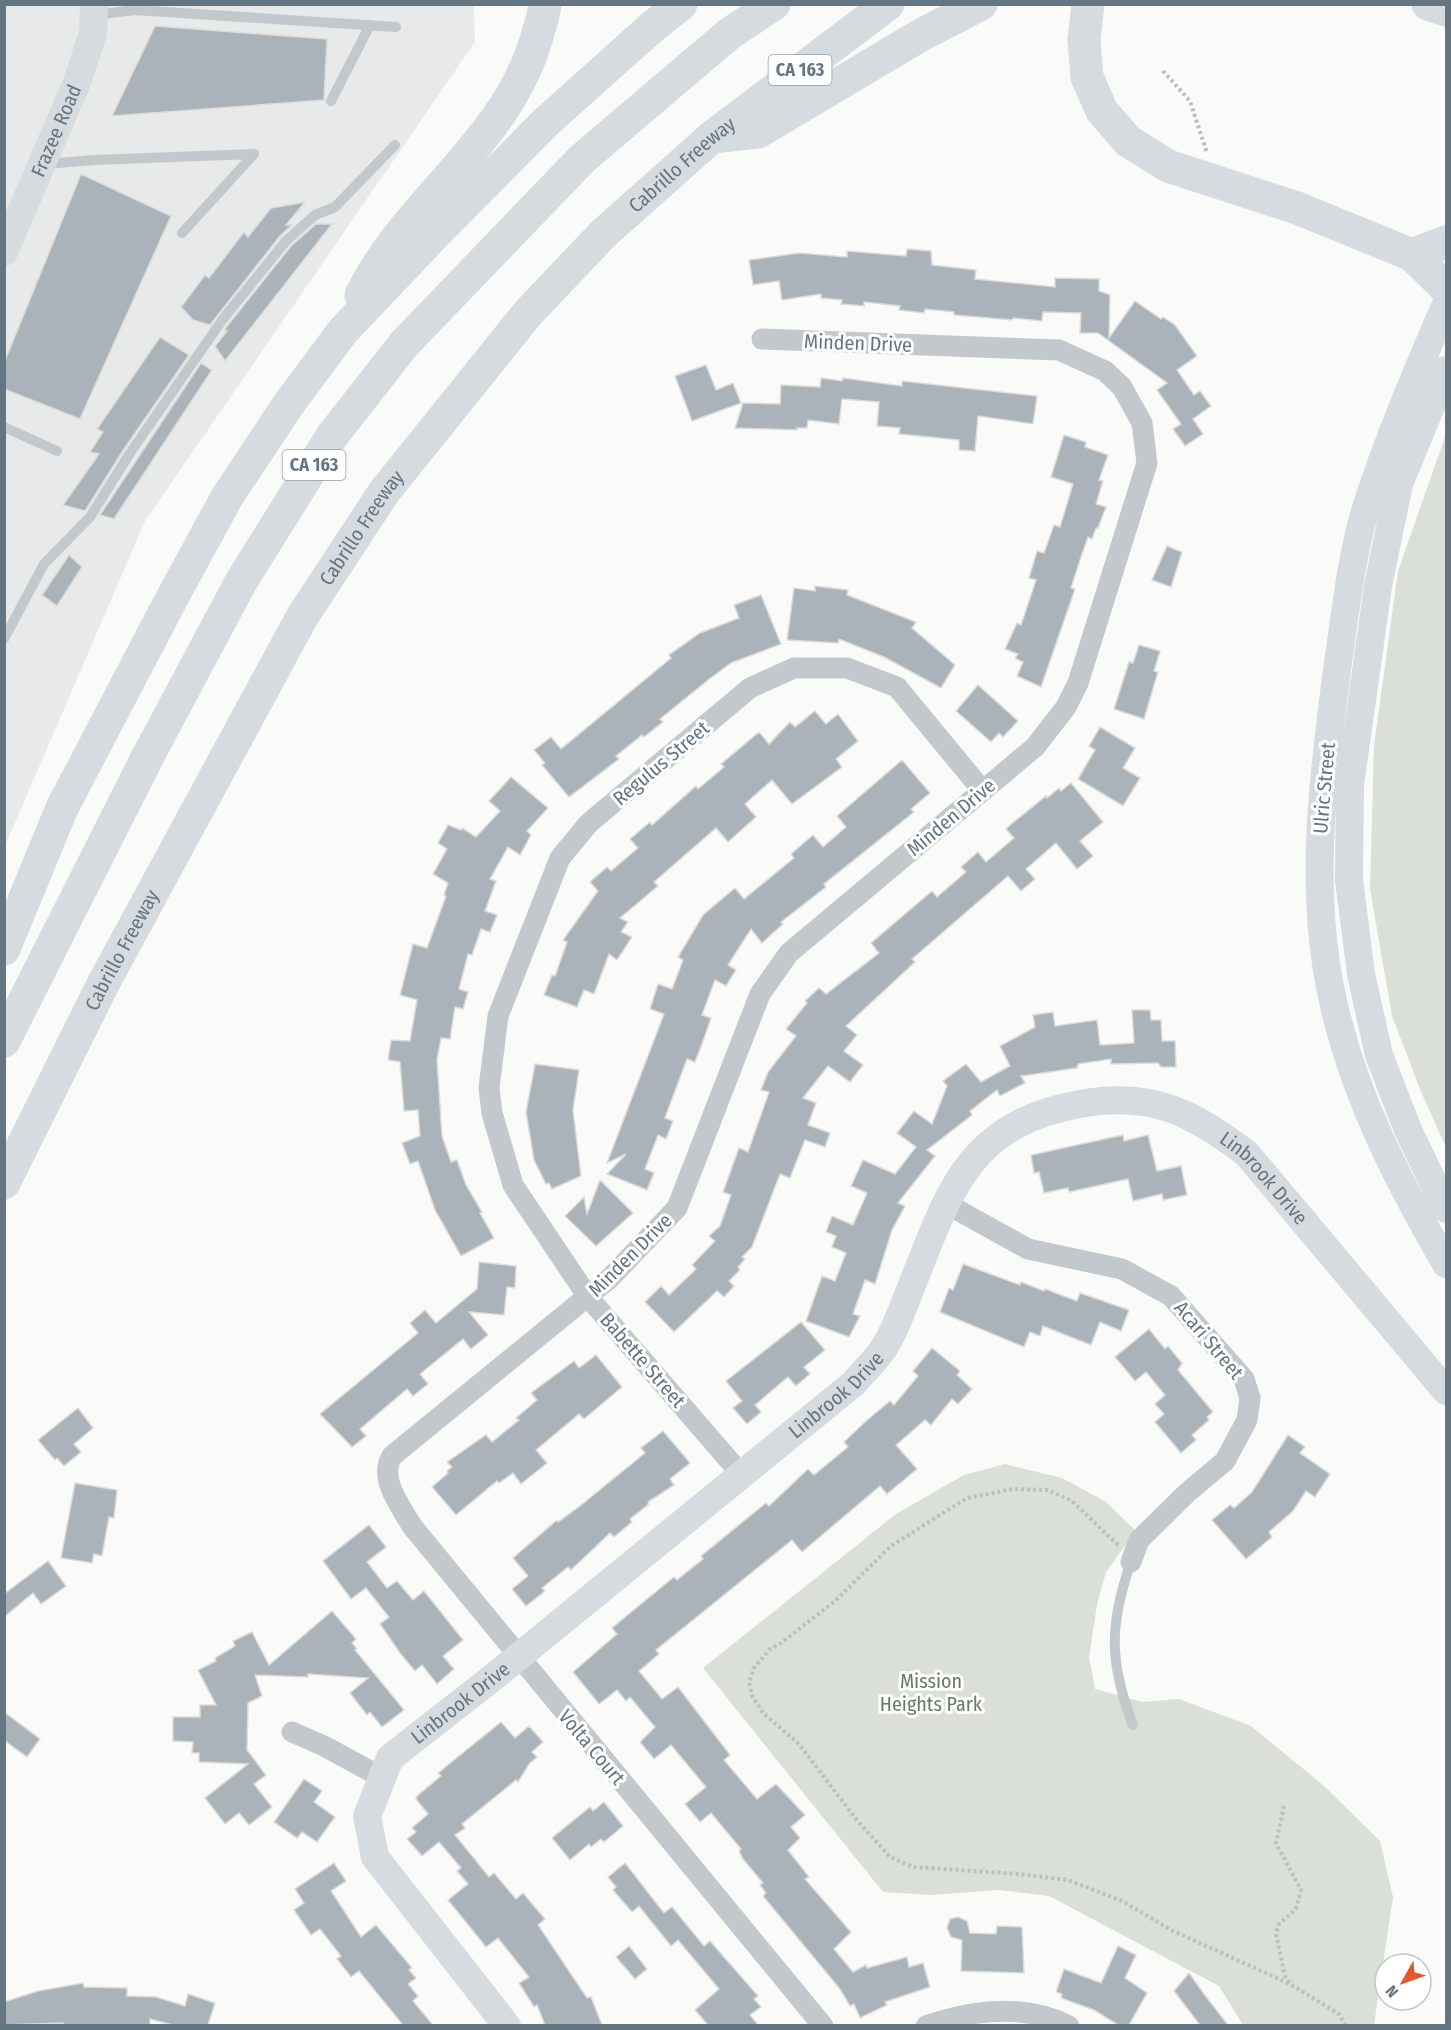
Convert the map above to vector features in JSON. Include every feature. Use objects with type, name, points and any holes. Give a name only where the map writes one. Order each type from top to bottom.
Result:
[{"type":"highway","points":[[343,331],[376,264],[501,116],[528,66],[545,4]]},
{"type":"highway","points":[[4,949],[62,808],[227,497],[288,405],[343,331],[546,122],[681,4]]},
{"type":"highway","name":"CA 163","points":[[4,1041],[148,756],[242,580],[332,436],[404,344],[582,159],[729,34],[774,4]]},
{"type":"highway","name":"Cabrillo Freeway","points":[[4,1183],[103,984],[302,617],[384,492],[536,305],[603,234],[712,137],[888,4]]},
{"type":"highway","points":[[712,137],[758,132],[921,35],[981,4]]},
{"type":"highway","points":[[1088,4],[1084,39],[1087,77],[1102,111],[1128,141],[1168,166],[1297,208],[1412,255],[1446,288]]},
{"type":"highway","points":[[1428,4],[1446,10]]},
{"type":"highway","points":[[1412,255],[1446,242]]},
{"type":"street","name":"Frazee Road","points":[[4,252],[10,225],[42,165],[77,82],[93,33],[94,10]]},
{"type":"street","name":"Ulric Street","points":[[1446,304],[1366,509],[1351,568],[1321,788],[1319,867],[1323,938],[1333,1001],[1356,1079],[1382,1146],[1408,1199],[1446,1264]]},
{"type":"street","name":"Minden Drive","points":[[392,1456],[588,1296],[651,1239],[677,1208],[760,994],[789,953],[1035,747],[1066,707],[1078,683],[1148,463],[1142,423],[1122,387],[1105,371],[1059,350],[762,339]]},
{"type":"street","name":"Ulric Street","points":[[1446,370],[1400,484],[1378,586],[1350,785],[1349,880],[1360,974],[1379,1054],[1407,1130],[1446,1209]]},
{"type":"street","name":"Regulus Street","points":[[492,1113],[489,1088],[498,1016],[560,858],[589,823],[750,688],[794,668],[847,668],[897,687],[982,790]]},
{"type":"street","name":"Linbrook Drive","points":[[507,2025],[375,1857],[367,1816],[390,1758],[519,1657],[854,1383],[882,1351],[899,1317],[945,1203],[974,1157],[1015,1124],[1050,1109],[1104,1100],[1135,1100],[1167,1107],[1210,1125],[1247,1154],[1446,1391]]},
{"type":"street","name":"Babette Street","points":[[492,1113],[513,1185],[588,1296],[741,1474]]},
{"type":"street","name":"Acari Street","points":[[945,1203],[1028,1249],[1122,1269],[1171,1296],[1244,1378],[1250,1398],[1247,1420],[1225,1461],[1188,1492],[1139,1540],[1131,1562]]},
{"type":"street","name":"Volta Court","points":[[392,1456],[388,1462],[390,1488],[412,1526],[823,2025]]},
{"type":"street","points":[[292,1732],[324,1746],[381,1777]]},
{"type":"street","points":[[926,2025],[961,2013],[1030,2011],[1067,2025]]},
{"type":"lane","points":[[94,10],[135,10],[396,27]]},
{"type":"lane","points":[[331,101],[370,25]]},
{"type":"lane","points":[[4,639],[44,564],[90,517],[130,453],[223,319],[286,241],[315,214],[335,207],[395,145]]},
{"type":"lane","points":[[42,165],[94,160],[254,154],[182,233]]},
{"type":"lane","points":[[4,427],[57,451]]},
{"type":"lane","name":"Acari Street","points":[[1131,1562],[1123,1584],[1113,1654],[1117,1680],[1133,1725]]},
{"type":"path","points":[[1163,70],[1190,101],[1211,163]]},
{"type":"path","points":[[1131,1562],[1072,1501],[1048,1490],[1013,1489],[967,1498],[891,1546],[835,1601],[770,1649],[754,1668],[749,1682],[752,1696],[763,1713],[799,1744],[856,1819],[890,1857],[913,1867],[1019,1874],[1068,1880],[1122,1901],[1171,1930],[1290,1984],[1339,2014],[1346,2025]]},
{"type":"path","points":[[1284,1806],[1276,1843],[1300,1890],[1296,1909],[1279,1924],[1276,1934],[1278,1952],[1290,1984]]},
{"type":"shaded area","points":[[5,5],[474,5],[475,42],[145,521],[5,846]]},
{"type":"green space","points":[[1446,434],[1446,1147],[1422,1094],[1392,1016],[1370,889],[1374,746],[1398,571]]},
{"type":"green space","name":"Mission Heights Park","points":[[1005,1464],[1062,1478],[1106,1502],[1136,1531],[1106,1572],[1097,1605],[1089,1657],[1095,1689],[1143,1702],[1179,1699],[1251,1726],[1323,1785],[1380,1841],[1393,1897],[1385,1952],[1373,1952],[1373,2012],[1376,2012],[1374,2025],[1243,2025],[1219,1986],[1049,1896],[998,1890],[931,1895],[883,1892],[703,1668],[896,1514],[964,1475]]},
{"type":"building","points":[[155,26],[327,39],[324,100],[112,116]]},
{"type":"building","points":[[81,174],[171,216],[80,419],[4,389],[4,363]]},
{"type":"building","points":[[305,202],[286,225],[292,225],[280,236],[210,325],[193,320],[181,307],[205,275],[209,278],[244,232],[248,237],[271,208]]},
{"type":"building","points":[[316,224],[332,224],[225,361],[215,346],[227,331],[224,330],[291,246]]},
{"type":"building","points":[[907,249],[931,251],[932,265],[976,270],[975,279],[1055,287],[1055,278],[1099,279],[1099,291],[1110,295],[1109,338],[1135,301],[1161,319],[1163,317],[1175,325],[1197,356],[1177,370],[1194,395],[1200,391],[1211,406],[1193,419],[1203,434],[1185,446],[1173,429],[1181,424],[1157,390],[1167,383],[1098,333],[1080,333],[1081,313],[1043,312],[1042,321],[1013,318],[1012,320],[954,315],[954,312],[925,309],[924,313],[899,310],[900,306],[864,302],[864,306],[841,304],[842,300],[821,298],[821,294],[782,300],[779,281],[753,285],[749,260],[799,253],[847,257],[847,251],[906,256]]},
{"type":"building","points":[[160,337],[189,355],[124,449],[85,511],[63,505],[99,454],[90,452],[103,432],[97,429]]},
{"type":"building","points":[[201,363],[212,370],[114,519],[100,515]]},
{"type":"building","points":[[706,365],[716,390],[733,383],[741,403],[692,421],[675,376]]},
{"type":"building","points":[[821,378],[842,381],[843,378],[902,386],[902,381],[1037,396],[1033,424],[978,416],[975,451],[959,450],[959,440],[899,434],[900,428],[877,426],[879,402],[842,399],[839,424],[808,420],[807,428],[797,428],[797,430],[735,428],[743,403],[780,404],[781,385],[820,387]]},
{"type":"building","points":[[1064,435],[1086,442],[1085,447],[1108,455],[1099,480],[1103,481],[1096,504],[1106,507],[1092,539],[1088,537],[1071,588],[1075,589],[1041,687],[1017,676],[1023,662],[1015,658],[1018,654],[1005,649],[1017,623],[1021,625],[1036,580],[1029,578],[1037,551],[1044,553],[1054,525],[1060,527],[1073,484],[1051,477]]},
{"type":"building","points":[[1167,546],[1182,552],[1171,587],[1152,580]]},
{"type":"building","points":[[69,555],[82,567],[57,606],[42,595]]},
{"type":"building","points":[[815,586],[848,590],[847,595],[916,622],[912,628],[955,665],[941,688],[884,657],[839,639],[838,643],[787,640],[794,588],[815,591]]},
{"type":"building","points":[[761,595],[781,644],[731,663],[660,719],[663,722],[616,756],[619,759],[569,797],[542,765],[545,763],[534,750],[551,737],[561,749],[671,658],[669,655],[700,633],[739,618],[734,605]]},
{"type":"building","points":[[1139,645],[1160,651],[1154,671],[1158,672],[1144,719],[1114,709],[1129,662],[1133,663]]},
{"type":"building","points":[[978,685],[1018,721],[1003,737],[999,733],[991,742],[956,711]]},
{"type":"building","points":[[815,711],[826,724],[838,714],[858,741],[836,759],[842,767],[792,804],[772,780],[745,804],[756,817],[728,842],[716,828],[654,882],[658,886],[620,918],[628,922],[621,932],[632,937],[617,960],[609,954],[594,994],[584,990],[577,1007],[544,995],[552,975],[555,976],[567,942],[563,940],[598,891],[590,882],[607,867],[611,871],[638,848],[630,839],[650,822],[652,825],[696,786],[698,789],[724,767],[721,764],[759,732],[769,744],[790,722],[795,727]]},
{"type":"building","points":[[1100,727],[1135,748],[1123,768],[1140,778],[1123,806],[1078,779],[1095,750],[1089,746]]},
{"type":"building","points":[[902,760],[930,793],[911,809],[914,812],[824,884],[826,887],[781,922],[783,924],[762,943],[751,929],[728,965],[736,970],[726,986],[715,980],[702,1015],[711,1018],[702,1044],[695,1062],[687,1059],[665,1118],[673,1121],[666,1139],[658,1135],[645,1169],[654,1173],[647,1190],[607,1174],[626,1154],[607,1163],[664,1014],[650,1009],[658,984],[672,989],[683,960],[678,957],[703,915],[735,888],[744,899],[794,858],[791,854],[813,835],[823,847],[846,827],[837,816]]},
{"type":"building","points":[[511,777],[548,808],[527,831],[531,835],[520,855],[508,847],[490,879],[496,881],[485,911],[497,915],[490,932],[481,929],[472,955],[468,954],[459,989],[468,992],[463,1009],[455,1007],[450,1039],[441,1038],[437,1060],[442,1136],[451,1162],[457,1160],[466,1185],[494,1238],[461,1256],[435,1210],[418,1161],[410,1164],[402,1143],[420,1136],[418,1110],[404,1111],[400,1062],[388,1060],[391,1040],[410,1041],[417,1000],[400,995],[413,944],[427,948],[446,896],[444,895],[448,883],[433,874],[447,849],[438,843],[448,825],[461,830],[462,828],[476,837],[500,811],[489,801]]},
{"type":"building","points":[[1071,783],[1103,822],[1080,841],[1093,856],[1077,869],[1056,843],[1026,869],[1035,879],[1021,891],[1008,876],[912,959],[915,962],[846,1026],[857,1035],[844,1051],[863,1065],[850,1082],[828,1066],[803,1098],[816,1103],[808,1125],[830,1133],[825,1147],[805,1140],[790,1178],[780,1174],[752,1247],[742,1257],[745,1259],[738,1267],[740,1270],[729,1281],[734,1286],[724,1297],[717,1291],[674,1332],[645,1302],[661,1286],[669,1295],[696,1269],[692,1265],[715,1241],[709,1236],[720,1226],[731,1195],[723,1192],[739,1148],[748,1152],[769,1092],[761,1090],[768,1072],[796,1036],[786,1029],[807,1003],[805,1001],[819,988],[826,994],[879,953],[871,943],[932,891],[937,897],[966,872],[961,867],[978,852],[986,862],[1014,838],[1006,829],[1010,825],[1046,796],[1047,798],[1059,788],[1061,791]]},
{"type":"building","points":[[1132,1010],[1150,1010],[1151,1020],[1161,1020],[1162,1041],[1175,1041],[1176,1067],[1161,1067],[1158,1063],[1111,1064],[1111,1059],[1078,1064],[1077,1068],[1021,1076],[1025,1083],[1000,1096],[997,1090],[970,1111],[972,1115],[927,1150],[935,1156],[898,1203],[905,1206],[892,1230],[875,1284],[865,1280],[853,1314],[860,1316],[849,1337],[806,1321],[822,1276],[835,1281],[846,1253],[832,1247],[836,1236],[826,1232],[832,1216],[853,1225],[867,1193],[851,1186],[863,1160],[895,1174],[916,1147],[897,1133],[914,1111],[932,1124],[947,1086],[943,1081],[966,1064],[981,1082],[1010,1066],[1000,1046],[1035,1027],[1033,1015],[1053,1012],[1055,1026],[1097,1020],[1100,1045],[1134,1043]]},
{"type":"building","points":[[535,1064],[579,1070],[573,1110],[581,1176],[552,1189],[549,1183],[546,1184],[534,1160],[526,1112]]},
{"type":"building","points":[[1123,1135],[1124,1141],[1148,1135],[1157,1171],[1181,1166],[1187,1195],[1163,1200],[1162,1194],[1133,1201],[1128,1179],[1069,1192],[1068,1188],[1044,1193],[1039,1172],[1034,1173],[1031,1155]]},
{"type":"building","points":[[600,1180],[633,1213],[596,1246],[565,1216],[584,1197],[587,1214]]},
{"type":"building","points":[[479,1262],[516,1266],[515,1288],[507,1287],[504,1315],[469,1312],[488,1335],[471,1349],[463,1339],[420,1374],[428,1384],[413,1396],[407,1389],[360,1429],[366,1436],[352,1447],[320,1414],[418,1333],[410,1323],[425,1310],[436,1323],[477,1289]]},
{"type":"building","points":[[963,1264],[1020,1285],[1021,1282],[1077,1301],[1080,1293],[1129,1310],[1121,1331],[1100,1322],[1091,1345],[1043,1326],[1040,1336],[1030,1332],[1024,1347],[940,1312],[949,1288],[953,1290]]},
{"type":"building","points":[[801,1322],[825,1350],[804,1367],[810,1374],[796,1386],[788,1377],[755,1405],[761,1412],[747,1424],[733,1408],[742,1401],[726,1381]]},
{"type":"building","points":[[1149,1329],[1165,1349],[1168,1346],[1182,1363],[1178,1370],[1213,1412],[1207,1417],[1209,1420],[1192,1435],[1196,1440],[1181,1453],[1155,1422],[1164,1414],[1155,1404],[1165,1395],[1146,1372],[1135,1381],[1115,1357]]},
{"type":"building","points":[[932,1348],[960,1371],[957,1375],[972,1389],[958,1404],[952,1399],[931,1425],[925,1420],[896,1445],[917,1469],[887,1494],[880,1486],[802,1552],[792,1540],[656,1650],[659,1654],[639,1671],[662,1699],[678,1687],[730,1755],[724,1760],[757,1799],[776,1784],[805,1815],[791,1827],[800,1838],[788,1850],[809,1877],[805,1879],[851,1932],[834,1949],[853,1972],[866,1965],[867,1968],[907,1957],[909,1967],[923,1963],[930,1987],[885,2002],[887,2005],[860,2018],[854,2004],[850,2006],[840,1989],[763,1896],[766,1893],[760,1885],[763,1883],[743,1859],[739,1851],[741,1849],[711,1813],[700,1822],[685,1804],[706,1787],[671,1745],[654,1759],[640,1742],[655,1727],[630,1697],[626,1701],[617,1690],[599,1704],[573,1672],[617,1634],[612,1628],[674,1577],[677,1580],[703,1559],[701,1556],[766,1503],[769,1506],[808,1469],[814,1475],[848,1447],[844,1442],[865,1422],[890,1401],[894,1405],[918,1376],[913,1371]]},
{"type":"building","points":[[596,1355],[622,1387],[584,1419],[579,1414],[536,1450],[547,1463],[521,1484],[513,1473],[499,1483],[497,1481],[456,1515],[432,1487],[452,1467],[447,1462],[486,1435],[492,1442],[519,1420],[516,1418],[537,1400],[531,1393],[574,1361],[579,1368]]},
{"type":"building","points":[[78,1408],[93,1428],[74,1444],[81,1452],[64,1466],[57,1458],[55,1460],[38,1440]]},
{"type":"building","points":[[663,1431],[690,1463],[670,1479],[674,1485],[648,1502],[649,1504],[630,1519],[632,1522],[614,1537],[610,1533],[571,1570],[568,1567],[542,1588],[545,1591],[526,1606],[512,1589],[528,1576],[513,1558],[557,1520],[558,1522],[580,1506],[645,1453],[641,1448]]},
{"type":"building","points":[[1288,1435],[1305,1447],[1300,1453],[1330,1474],[1315,1497],[1306,1491],[1293,1511],[1269,1532],[1272,1537],[1246,1559],[1212,1520],[1230,1505],[1234,1508],[1252,1492]]},
{"type":"building","points":[[75,1483],[117,1490],[114,1518],[109,1517],[102,1556],[94,1554],[92,1563],[61,1558]]},
{"type":"building","points":[[369,1525],[386,1547],[367,1562],[387,1588],[397,1581],[413,1600],[424,1591],[463,1640],[443,1656],[454,1669],[437,1684],[422,1665],[415,1671],[400,1653],[380,1624],[389,1617],[366,1588],[351,1599],[323,1561]]},
{"type":"building","points":[[48,1561],[66,1586],[41,1604],[33,1593],[4,1617],[4,1594]]},
{"type":"building","points":[[332,1611],[356,1639],[352,1643],[357,1649],[355,1650],[404,1710],[382,1727],[370,1712],[367,1715],[350,1693],[368,1678],[308,1674],[308,1677],[255,1675],[262,1696],[248,1703],[247,1750],[266,1775],[254,1784],[272,1807],[249,1825],[239,1813],[225,1824],[205,1798],[248,1764],[199,1762],[199,1753],[192,1753],[193,1742],[173,1741],[173,1717],[200,1717],[200,1705],[216,1705],[198,1670],[216,1661],[215,1658],[235,1646],[233,1641],[252,1632],[269,1665]]},
{"type":"building","points":[[4,1712],[40,1739],[27,1757],[4,1740]]},
{"type":"building","points":[[501,1722],[515,1738],[529,1726],[543,1742],[532,1752],[537,1757],[529,1764],[518,1782],[516,1780],[462,1824],[465,1828],[455,1835],[489,1877],[494,1873],[516,1899],[523,1893],[545,1919],[538,1925],[587,1998],[591,1997],[602,2025],[545,2025],[537,2005],[534,2007],[519,1983],[529,1977],[498,1938],[486,1947],[448,1900],[468,1884],[457,1871],[461,1868],[439,1842],[422,1856],[407,1839],[416,1832],[412,1828],[428,1814],[416,1799],[417,1796],[441,1776],[438,1773]]},
{"type":"building","points":[[304,1779],[322,1791],[314,1802],[335,1817],[317,1842],[302,1832],[297,1838],[274,1822]]},
{"type":"building","points":[[604,1802],[623,1826],[604,1842],[601,1839],[591,1847],[589,1844],[570,1860],[552,1838],[590,1807],[593,1811]]},
{"type":"building","points":[[334,1863],[346,1881],[331,1891],[361,1937],[376,1925],[412,1968],[409,1970],[416,1978],[408,1984],[418,1996],[413,2001],[433,2025],[403,2025],[359,1971],[351,1977],[337,1959],[341,1956],[320,1929],[311,1935],[294,1910],[304,1903],[295,1889]]},
{"type":"building","points":[[625,1863],[664,1913],[672,1907],[704,1946],[710,1941],[758,1996],[754,1999],[761,2007],[750,2015],[758,2025],[708,2025],[695,2010],[719,1989],[678,1940],[671,1946],[639,1906],[632,1912],[613,1890],[616,1887],[608,1877]]},
{"type":"building","points":[[958,1917],[967,1921],[970,1933],[996,1934],[997,1926],[1022,1927],[1024,1973],[961,1971],[962,1940],[951,1937],[947,1928],[950,1919]]},
{"type":"building","points":[[629,1946],[647,1969],[635,1979],[616,1957]]},
{"type":"building","points":[[1118,1946],[1136,1955],[1125,1978],[1147,1993],[1129,2025],[1118,2025],[1094,2010],[1061,1998],[1062,1994],[1056,1992],[1064,1969],[1101,1983]]},
{"type":"building","points":[[1189,1973],[1228,2025],[1200,2025],[1174,1991]]},
{"type":"building","points":[[83,1983],[84,1987],[127,1988],[127,1996],[156,1997],[185,2006],[188,1994],[215,2003],[208,2025],[173,2025],[150,2019],[150,2025],[64,2025],[63,2023],[4,2025],[4,2002],[38,1991]]}]
